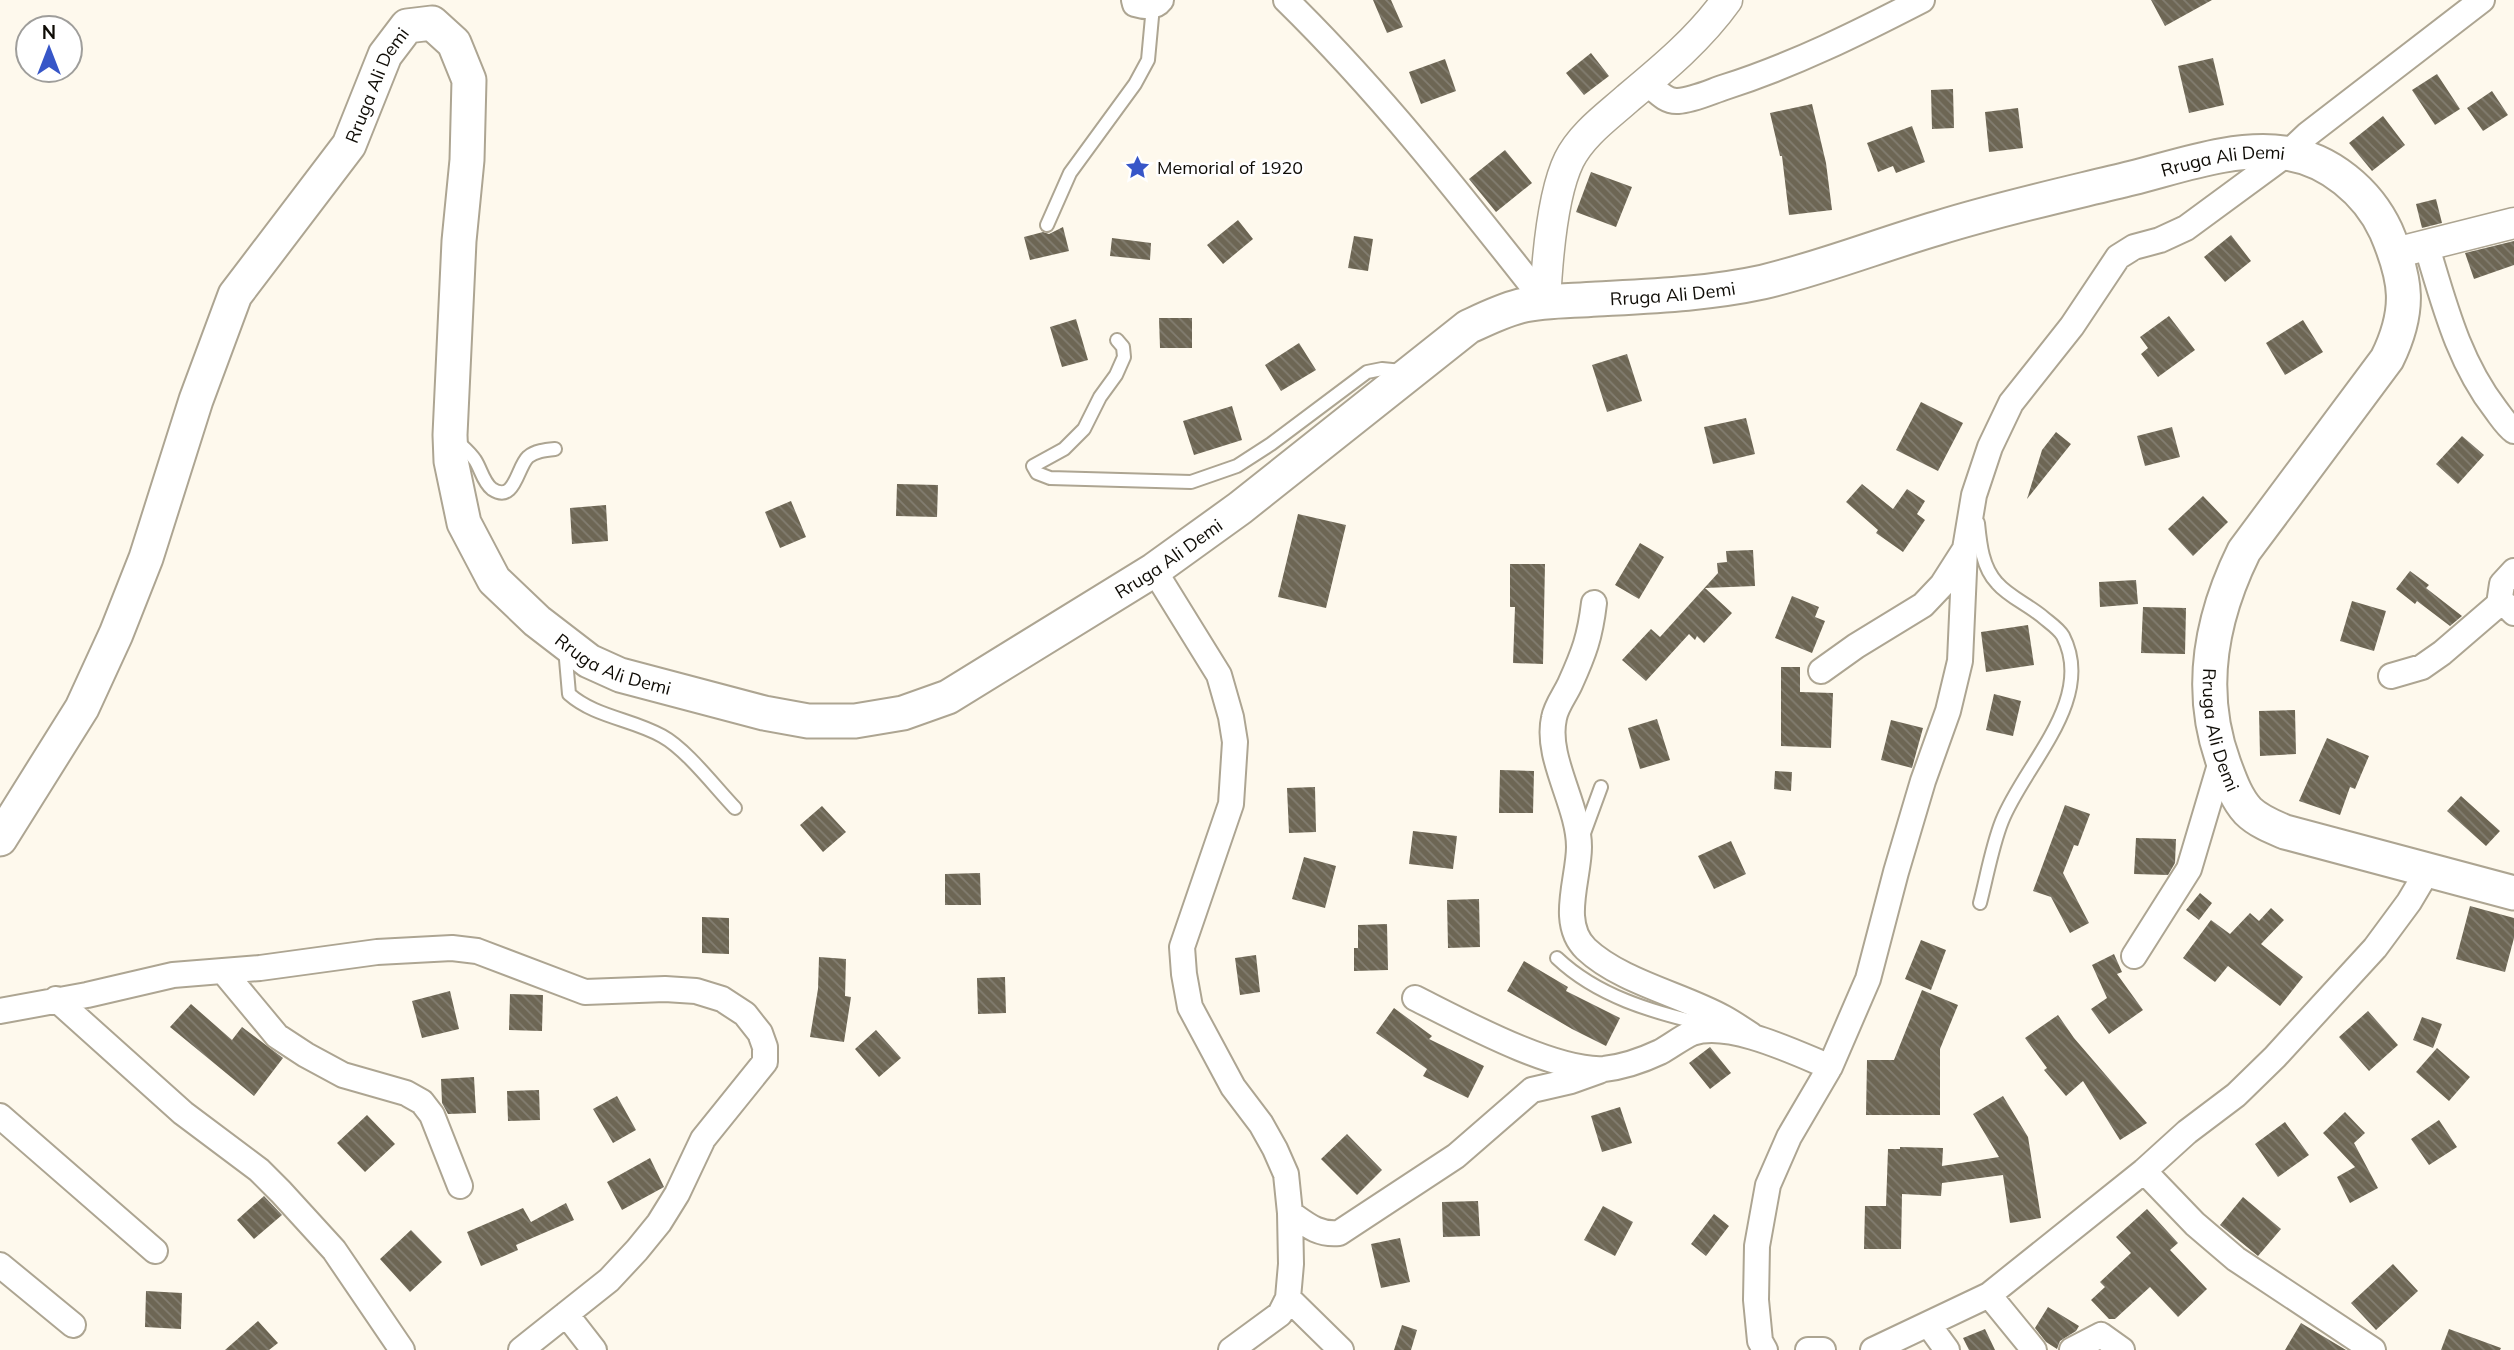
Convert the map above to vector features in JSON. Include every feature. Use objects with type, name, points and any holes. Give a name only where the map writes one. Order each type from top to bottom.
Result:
[{"type":"main road","name":"Rruga Ali Demi","points":[[0,839],[82,708],[112,644],[146,558],[196,400],[235,295],[349,145],[384,55],[407,26],[432,23],[454,43],[469,80],[467,160],[459,241],[451,461],[464,523],[494,580],[564,644],[589,661],[620,675],[716,701],[808,721],[855,721],[903,713],[948,697],[1154,570],[1240,508],[1468,327],[1492,315],[1519,306],[1545,302],[1689,294],[1737,288],[1782,277],[1942,226],[2209,159],[2269,151],[2288,153],[2316,163],[2357,188],[2411,248],[2402,279],[2405,308],[2399,334],[2388,359],[2244,551],[2227,585],[2216,620],[2210,655],[2213,723],[2222,758],[2233,788],[2248,811],[2264,822],[2310,840],[2514,893]]},
{"type":"street","points":[[1286,0],[1317,30],[1454,187],[1545,302]]},
{"type":"street","points":[[1545,302],[1553,223],[1569,161],[1580,143],[1689,45],[1727,0]]},
{"type":"street","points":[[1647,82],[1667,100],[1678,101],[1695,96],[1770,73],[1922,0]]},
{"type":"street","points":[[1760,1347],[1756,1300],[1757,1246],[1769,1185],[1789,1137],[1830,1067],[1868,979],[1916,807],[1948,711],[1960,661],[1965,549],[1974,495],[1990,447],[2011,403],[2072,326],[2118,257],[2134,247],[2160,240],[2186,228],[2288,153],[2308,134],[2482,0]]},
{"type":"street","points":[[2514,223],[2411,248],[2451,327],[2467,368],[2514,431]]},
{"type":"street","points":[[1821,671],[1923,605],[1942,585],[1965,549]]},
{"type":"street","points":[[1154,570],[1219,675],[1235,742],[1231,804],[1182,947],[1190,1007],[1233,1087],[1261,1124],[1275,1149],[1286,1174],[1290,1213],[1291,1264],[1288,1298],[1280,1314],[1231,1350]]},
{"type":"street","points":[[2391,676],[2421,667],[2507,608],[2502,584],[2514,571]]},
{"type":"street","points":[[1594,603],[1590,635],[1554,716],[1552,734],[1575,817],[1579,847],[1572,910],[1576,933],[1586,949],[1645,984],[1723,1017],[1751,1035],[1830,1067]]},
{"type":"street","points":[[2134,956],[2189,869],[2222,758]]},
{"type":"street","points":[[1873,1350],[1989,1295],[2236,1095],[2275,1057],[2375,948],[2409,902],[2428,870]]},
{"type":"street","points":[[0,1012],[173,975],[377,952],[453,948],[477,951],[585,992],[665,989],[696,991],[722,999],[744,1014],[760,1033],[765,1047],[765,1062],[703,1139],[677,1194],[659,1223],[609,1280],[521,1350]]},
{"type":"street","points":[[223,971],[277,1036],[343,1075],[406,1093],[422,1102],[432,1115],[460,1186]]},
{"type":"street","points":[[1415,998],[1490,1035],[1540,1055],[1570,1064],[1603,1069]]},
{"type":"street","points":[[56,999],[183,1113],[259,1170],[281,1192],[334,1250],[402,1350]]},
{"type":"street","points":[[1290,1213],[1315,1231],[1339,1233],[1456,1156],[1532,1090],[1631,1063],[1659,1052],[1694,1032],[1716,1031],[1751,1035]]},
{"type":"street","points":[[0,1116],[156,1251]]},
{"type":"street","points":[[2144,1171],[2194,1224],[2236,1259],[2373,1350]]},
{"type":"street","points":[[0,1265],[73,1325]]},
{"type":"street","points":[[1989,1295],[2034,1350]]},
{"type":"street","points":[[1288,1298],[1341,1350]]},
{"type":"street","points":[[566,1314],[594,1350]]},
{"type":"street","points":[[1928,1324],[1947,1350]]},
{"type":"street","points":[[2072,1350],[2101,1335],[2122,1350]]},
{"type":"street","points":[[1808,1350],[1824,1350]]},
{"type":"lane","points":[[1047,225],[1070,173],[1135,84],[1148,60],[1149,2]]},
{"type":"lane","points":[[1117,340],[1123,347],[1124,357],[1084,429],[1064,449],[1033,466],[1037,474],[1050,478],[1191,482],[1237,466],[1367,372],[1382,369],[1410,373]]},
{"type":"lane","points":[[450,435],[469,452],[487,484],[495,491],[505,492],[513,487],[527,458],[539,451],[555,449]]},
{"type":"lane","points":[[1974,495],[1980,542],[1987,569],[1997,584],[2062,634],[2069,656],[2071,685],[2058,721],[2043,750],[2019,784],[2001,822],[1980,903]]},
{"type":"lane","points":[[564,644],[569,694],[593,709],[663,736],[678,748],[735,808]]},
{"type":"lane","points":[[1579,847],[1601,788]]},
{"type":"lane","points":[[1557,958],[1575,975],[1642,1007],[1751,1035]]},
{"type":"building","points":[[1373,0],[1391,0],[1403,27],[1387,33]]},
{"type":"building","points":[[2151,0],[2212,0],[2165,26]]},
{"type":"building","points":[[1591,53],[1609,76],[1584,95],[1566,73]]},
{"type":"building","points":[[2213,58],[2224,105],[2189,113],[2178,66]]},
{"type":"building","points":[[1445,59],[1456,91],[1421,104],[1409,72]]},
{"type":"building","points":[[2437,74],[2460,109],[2435,125],[2412,90]]},
{"type":"building","points":[[1953,89],[1954,128],[1932,129],[1931,90]]},
{"type":"building","points":[[2492,91],[2508,115],[2483,131],[2467,108]]},
{"type":"building","points":[[1812,104],[1826,163],[1832,210],[1789,215],[1782,156],[1770,113]]},
{"type":"building","points":[[2018,108],[2023,148],[1989,152],[1985,112]]},
{"type":"building","points":[[2383,116],[2405,145],[2372,171],[2349,143]]},
{"type":"building","points":[[1912,126],[1925,162],[1896,173],[1893,166],[1878,172],[1867,143]]},
{"type":"building","points":[[1505,150],[1532,183],[1496,212],[1469,179]]},
{"type":"building","points":[[1591,172],[1632,187],[1616,227],[1576,212]]},
{"type":"building","points":[[2436,199],[2442,223],[2422,228],[2416,204]]},
{"type":"building","points":[[1238,220],[1253,239],[1223,264],[1207,245]]},
{"type":"building","points":[[1063,227],[1069,251],[1030,260],[1024,237],[1043,232],[1049,234]]},
{"type":"building","points":[[2231,235],[2251,261],[2225,282],[2204,257]]},
{"type":"building","points":[[1354,236],[1373,239],[1368,271],[1348,268]]},
{"type":"building","points":[[1112,238],[1151,243],[1150,260],[1110,256]]},
{"type":"building","points":[[2514,241],[2514,265],[2474,279],[2465,253]]},
{"type":"building","points":[[2169,316],[2195,350],[2158,377],[2141,354],[2148,348],[2140,337]]},
{"type":"building","points":[[1159,318],[1192,318],[1192,348],[1160,348]]},
{"type":"building","points":[[1076,319],[1088,360],[1062,367],[1050,327]]},
{"type":"building","points":[[2303,320],[2323,352],[2285,375],[2266,343]]},
{"type":"building","points":[[1299,343],[1316,370],[1281,391],[1265,365]]},
{"type":"building","points":[[1627,354],[1642,401],[1607,412],[1592,365]]},
{"type":"building","points":[[1921,402],[1963,423],[1938,471],[1896,450]]},
{"type":"building","points":[[1232,406],[1242,440],[1194,455],[1183,421]]},
{"type":"building","points":[[1746,418],[1755,454],[1713,464],[1704,427]]},
{"type":"building","points":[[2172,427],[2180,457],[2145,466],[2137,436]]},
{"type":"building","points":[[2056,432],[2071,444],[2027,499],[2042,450]]},
{"type":"building","points":[[2462,436],[2484,455],[2458,484],[2436,464]]},
{"type":"building","points":[[897,484],[938,485],[937,517],[896,516]]},
{"type":"building","points":[[1862,484],[1893,509],[1907,489],[1925,501],[1917,514],[1925,520],[1903,552],[1876,533],[1878,530],[1846,502]]},
{"type":"building","points":[[2203,496],[2228,522],[2193,556],[2168,529]]},
{"type":"building","points":[[791,501],[806,537],[780,548],[765,512]]},
{"type":"building","points":[[606,505],[608,541],[572,544],[570,508]]},
{"type":"building","points":[[1298,514],[1346,525],[1326,608],[1278,597]]},
{"type":"building","points":[[1640,543],[1664,557],[1639,599],[1615,585]]},
{"type":"building","points":[[1753,550],[1755,586],[1705,588],[1732,613],[1704,643],[1697,636],[1695,640],[1689,634],[1646,681],[1622,660],[1651,629],[1660,637],[1718,573],[1717,563],[1727,562],[1726,551]]},
{"type":"building","points":[[1510,564],[1545,564],[1543,664],[1513,663],[1515,607],[1510,607]]},
{"type":"building","points":[[2410,571],[2429,585],[2426,588],[2462,616],[2450,626],[2396,589]]},
{"type":"building","points":[[2136,580],[2138,604],[2100,607],[2099,582]]},
{"type":"building","points":[[1792,596],[1819,607],[1815,617],[1825,621],[1812,653],[1775,638]]},
{"type":"building","points":[[2352,601],[2386,611],[2374,651],[2340,641]]},
{"type":"building","points":[[2143,607],[2186,608],[2185,654],[2141,653]]},
{"type":"building","points":[[2028,625],[2034,665],[1986,672],[1981,632]]},
{"type":"building","points":[[1781,667],[1800,667],[1800,692],[1833,693],[1831,748],[1781,746]]},
{"type":"building","points":[[1994,694],[2021,701],[2013,736],[1986,730]]},
{"type":"building","points":[[2295,710],[2296,754],[2260,756],[2259,711]]},
{"type":"building","points":[[1657,719],[1670,760],[1640,769],[1628,728]]},
{"type":"building","points":[[1891,720],[1923,728],[1912,768],[1881,760]]},
{"type":"building","points":[[2327,738],[2369,756],[2355,789],[2350,787],[2340,815],[2299,801]]},
{"type":"building","points":[[1500,770],[1534,771],[1533,813],[1499,813]]},
{"type":"building","points":[[1775,771],[1792,772],[1791,791],[1774,789]]},
{"type":"building","points":[[1315,787],[1316,832],[1289,833],[1287,788]]},
{"type":"building","points":[[2461,796],[2500,831],[2486,846],[2447,811]]},
{"type":"building","points":[[2065,805],[2090,814],[2078,846],[2074,845],[2063,873],[2089,923],[2070,933],[2051,897],[2033,891]]},
{"type":"building","points":[[822,806],[846,832],[823,852],[800,825]]},
{"type":"building","points":[[1413,831],[1457,836],[1453,869],[1409,864]]},
{"type":"building","points":[[2136,838],[2176,839],[2175,863],[2168,875],[2134,874]]},
{"type":"building","points":[[1731,841],[1746,874],[1714,889],[1698,856]]},
{"type":"building","points":[[1304,857],[1336,866],[1325,908],[1292,899]]},
{"type":"building","points":[[980,873],[981,905],[945,905],[945,874]]},
{"type":"building","points":[[2200,893],[2212,903],[2199,920],[2186,910]]},
{"type":"building","points":[[1479,899],[1480,947],[1448,948],[1447,900]]},
{"type":"building","points":[[2470,906],[2514,918],[2514,938],[2505,972],[2456,959]]},
{"type":"building","points":[[2271,908],[2284,920],[2261,944],[2303,977],[2280,1006],[2228,966],[2215,982],[2183,958],[2211,920],[2230,934],[2250,913],[2259,921]]},
{"type":"building","points":[[702,917],[729,918],[729,954],[702,953]]},
{"type":"building","points":[[1387,924],[1388,970],[1354,971],[1358,925]]},
{"type":"building","points":[[1921,940],[1946,950],[1931,990],[1905,979]]},
{"type":"building","points":[[2114,954],[2122,972],[2117,974],[2143,1010],[2109,1034],[2091,1009],[2107,998],[2092,965]]},
{"type":"building","points":[[1256,955],[1260,992],[1240,995],[1235,958]]},
{"type":"building","points":[[819,957],[846,959],[845,996],[851,997],[844,1042],[810,1037],[818,989]]},
{"type":"building","points":[[1524,961],[1568,987],[1566,991],[1620,1018],[1606,1046],[1507,991]]},
{"type":"building","points":[[1005,977],[1006,1013],[978,1014],[977,978]]},
{"type":"building","points":[[1922,990],[1958,1005],[1940,1049],[1940,1115],[1866,1115],[1867,1060],[1894,1060]]},
{"type":"building","points":[[450,991],[459,1029],[422,1038],[412,1001]]},
{"type":"building","points":[[510,994],[543,995],[542,1031],[509,1030]]},
{"type":"building","points":[[191,1004],[232,1040],[242,1027],[283,1058],[254,1096],[170,1027]]},
{"type":"building","points":[[1394,1008],[1432,1036],[1429,1039],[1484,1066],[1468,1098],[1423,1076],[1427,1069],[1376,1033]]},
{"type":"building","points":[[2368,1011],[2398,1045],[2369,1071],[2339,1037]]},
{"type":"building","points":[[2058,1015],[2074,1038],[2147,1123],[2120,1140],[2083,1081],[2066,1096],[2044,1070],[2047,1068],[2025,1038]]},
{"type":"building","points":[[2422,1017],[2442,1024],[2433,1048],[2413,1040]]},
{"type":"building","points":[[876,1030],[901,1058],[879,1077],[855,1049]]},
{"type":"building","points":[[1710,1047],[1731,1073],[1710,1089],[1689,1063]]},
{"type":"building","points":[[2437,1048],[2470,1077],[2449,1101],[2416,1072]]},
{"type":"building","points":[[474,1077],[476,1113],[448,1114],[442,1103],[441,1079]]},
{"type":"building","points":[[539,1090],[540,1120],[508,1121],[507,1091]]},
{"type":"building","points":[[617,1096],[636,1130],[613,1143],[593,1109]]},
{"type":"building","points":[[2003,1096],[2028,1137],[2041,1218],[2010,1223],[2003,1175],[1942,1183],[1941,1196],[1902,1194],[1901,1249],[1864,1249],[1865,1206],[1886,1206],[1888,1149],[1943,1148],[1942,1166],[1999,1157],[1973,1114]]},
{"type":"building","points":[[1620,1107],[1632,1143],[1602,1152],[1591,1116]]},
{"type":"building","points":[[2345,1112],[2365,1133],[2354,1143],[2378,1188],[2350,1203],[2337,1177],[2355,1167],[2323,1133]]},
{"type":"building","points":[[367,1115],[395,1144],[365,1172],[337,1143]]},
{"type":"building","points":[[2439,1120],[2457,1147],[2429,1165],[2411,1139]]},
{"type":"building","points":[[2285,1122],[2309,1155],[2278,1177],[2255,1144]]},
{"type":"building","points":[[1347,1134],[1382,1170],[1357,1195],[1321,1159]]},
{"type":"building","points":[[650,1158],[664,1187],[622,1210],[607,1182]]},
{"type":"building","points":[[264,1196],[282,1215],[254,1239],[237,1220]]},
{"type":"building","points":[[2243,1197],[2281,1229],[2258,1256],[2220,1225]]},
{"type":"building","points":[[1478,1201],[1480,1236],[1443,1237],[1442,1202]]},
{"type":"building","points":[[566,1203],[574,1220],[516,1245],[518,1250],[481,1266],[467,1232],[523,1208],[531,1222]]},
{"type":"building","points":[[1603,1206],[1633,1222],[1615,1256],[1584,1240]]},
{"type":"building","points":[[2147,1209],[2178,1243],[2170,1250],[2207,1289],[2178,1317],[2150,1287],[2115,1319],[2109,1319],[2091,1300],[2105,1287],[2100,1282],[2131,1253],[2116,1237]]},
{"type":"building","points":[[1714,1214],[1729,1226],[1706,1256],[1691,1244]]},
{"type":"building","points":[[411,1230],[442,1262],[410,1292],[380,1259]]},
{"type":"building","points":[[1400,1238],[1410,1282],[1381,1288],[1371,1244]]},
{"type":"building","points":[[2393,1264],[2418,1291],[2376,1330],[2351,1303]]},
{"type":"building","points":[[146,1291],[182,1293],[181,1329],[145,1327]]},
{"type":"building","points":[[2048,1307],[2079,1326],[2060,1341],[2057,1349],[2046,1342],[2035,1328]]},
{"type":"building","points":[[258,1321],[278,1343],[269,1350],[225,1350]]},
{"type":"building","points":[[2301,1323],[2346,1350],[2285,1350]]},
{"type":"building","points":[[1402,1325],[1417,1330],[1411,1350],[1394,1350]]},
{"type":"building","points":[[1985,1329],[1995,1350],[1969,1350],[1963,1338]]},
{"type":"building","points":[[2449,1329],[2501,1348],[2441,1350]]},
{"type":"place","name":"Memorial of 1920","points":[[1137,167]]}]
